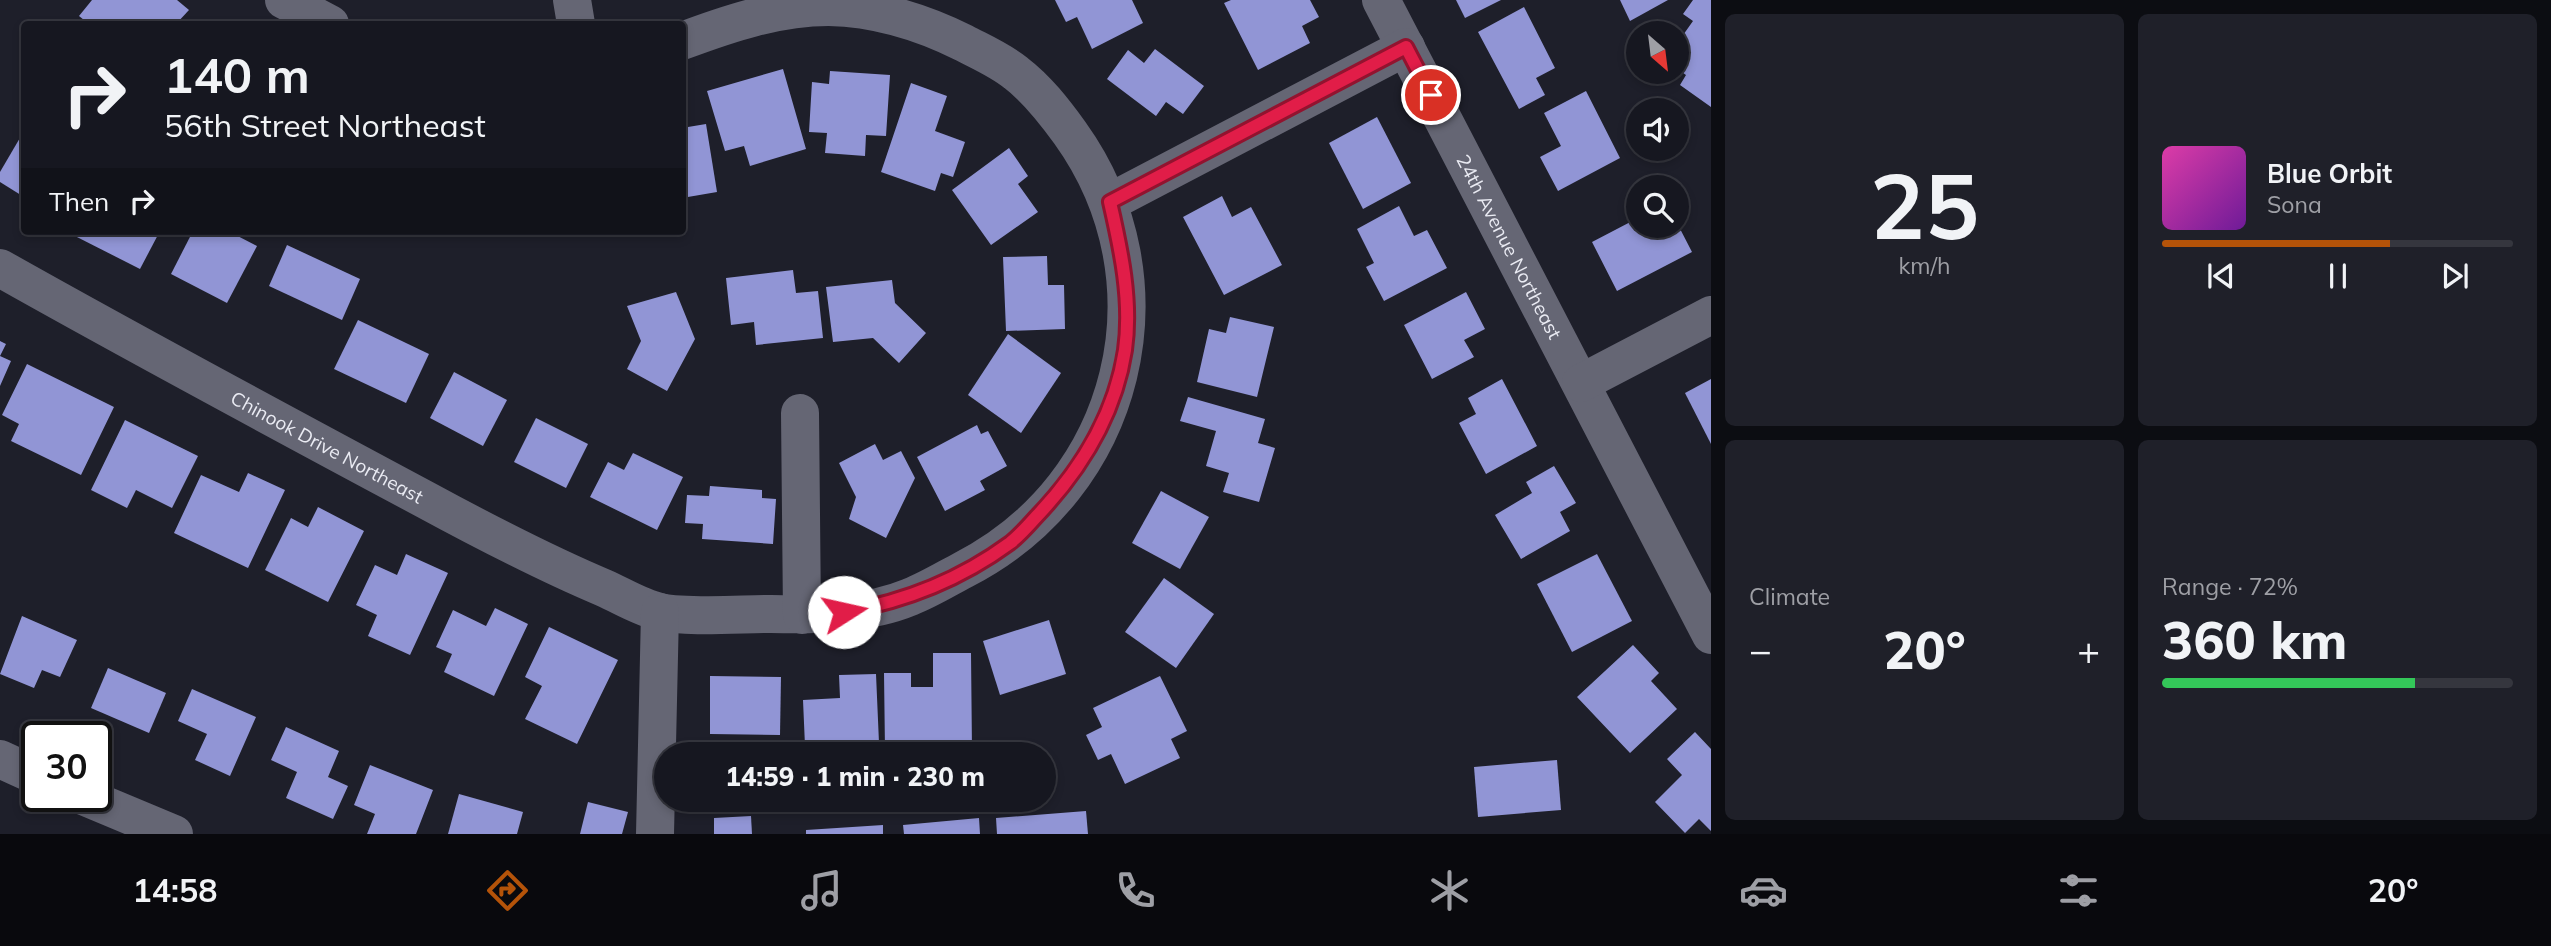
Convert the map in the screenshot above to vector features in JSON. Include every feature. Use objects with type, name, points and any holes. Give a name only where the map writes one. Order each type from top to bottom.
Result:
[{"type":"street","points":[[284,0],[324,21]]},
{"type":"street","points":[[572,0],[576,21]]},
{"type":"street","name":"24th Avenue Northeast","points":[[1381,0],[1711,635]]},
{"type":"street","points":[[655,834],[660,612],[802,615],[844,612],[908,598],[992,555],[1013,542],[1078,468],[1110,404],[1125,348],[1124,265],[1110,202],[1090,160],[1033,89],[1015,72],[928,12],[833,7],[792,9],[717,28],[686,40]]},
{"type":"street","points":[[1110,202],[1406,47]]},
{"type":"street","name":"Chinook Drive Northeast","points":[[0,268],[534,559],[660,612]]},
{"type":"street","points":[[1581,383],[1711,315]]},
{"type":"street","points":[[800,413],[802,615]]},
{"type":"street","points":[[0,759],[21,769]]},
{"type":"street","points":[[112,808],[174,834]]},
{"type":"building","points":[[92,0],[177,0],[189,10],[179,21],[85,21],[79,16]]},
{"type":"building","points":[[1055,0],[1132,0],[1143,23],[1092,49],[1077,17],[1066,22]]},
{"type":"building","points":[[1231,0],[1310,0],[1319,17],[1302,26],[1310,43],[1258,70],[1224,3]]},
{"type":"building","points":[[1456,0],[1501,0],[1465,18]]},
{"type":"building","points":[[1620,0],[1668,0],[1630,21]]},
{"type":"building","points":[[1693,0],[1711,0],[1711,107],[1680,85],[1689,84],[1689,27],[1693,21],[1683,14]]},
{"type":"building","points":[[1524,7],[1555,68],[1536,78],[1545,95],[1519,109],[1478,32]]},
{"type":"building","points":[[1155,49],[1204,86],[1183,114],[1166,102],[1156,116],[1107,79],[1128,50],[1144,63]]},
{"type":"building","points":[[783,69],[806,149],[750,166],[744,146],[725,151],[707,91]]},
{"type":"building","points":[[830,71],[890,75],[886,136],[866,135],[865,156],[825,153],[827,133],[809,132],[812,82],[829,84]]},
{"type":"building","points":[[911,83],[947,96],[935,131],[965,142],[953,177],[941,173],[935,191],[881,172]]},
{"type":"building","points":[[1586,91],[1620,158],[1558,191],[1540,157],[1561,146],[1544,113]]},
{"type":"building","points":[[1377,117],[1411,183],[1363,209],[1329,143]]},
{"type":"building","points":[[706,124],[717,192],[686,197],[686,127]]},
{"type":"building","points":[[21,136],[21,195],[0,182],[0,172]]},
{"type":"building","points":[[1009,148],[1028,176],[1018,184],[1038,212],[991,245],[952,190]]},
{"type":"building","points":[[1222,196],[1232,217],[1251,207],[1282,265],[1224,295],[1183,217]]},
{"type":"building","points":[[1399,206],[1414,236],[1427,230],[1447,268],[1384,301],[1366,267],[1374,263],[1357,229]]},
{"type":"building","points":[[1626,224],[1626,238],[1685,238],[1692,252],[1617,291],[1592,242]]},
{"type":"building","points":[[73,235],[158,235],[140,269]]},
{"type":"building","points":[[191,235],[236,235],[257,246],[227,303],[171,274]]},
{"type":"building","points":[[287,245],[360,279],[342,320],[269,286]]},
{"type":"building","points":[[1047,256],[1048,285],[1064,285],[1065,329],[1006,331],[1003,257]]},
{"type":"building","points":[[793,270],[796,293],[818,291],[823,338],[756,345],[754,322],[731,325],[726,278]]},
{"type":"building","points":[[892,280],[895,303],[926,333],[899,363],[873,338],[833,342],[826,287]]},
{"type":"building","points":[[676,292],[695,339],[667,391],[627,369],[641,341],[627,306]]},
{"type":"building","points":[[1466,292],[1485,329],[1464,340],[1474,357],[1432,379],[1404,325]]},
{"type":"building","points":[[1230,317],[1274,327],[1257,397],[1197,382],[1209,329],[1226,333]]},
{"type":"building","points":[[358,320],[429,354],[406,403],[334,369]]},
{"type":"building","points":[[1008,334],[1061,373],[1021,433],[968,395]]},
{"type":"building","points":[[0,341],[6,344],[0,356]]},
{"type":"building","points":[[0,356],[11,361],[0,386]]},
{"type":"building","points":[[27,364],[114,407],[81,475],[11,441],[19,424],[2,415]]},
{"type":"building","points":[[454,372],[507,400],[483,446],[430,418]]},
{"type":"building","points":[[1502,379],[1537,446],[1486,474],[1459,423],[1476,414],[1468,398]]},
{"type":"building","points":[[1711,379],[1711,444],[1685,393]]},
{"type":"building","points":[[1188,397],[1265,419],[1258,443],[1275,448],[1259,502],[1223,492],[1229,473],[1206,466],[1216,431],[1180,421]]},
{"type":"building","points":[[536,418],[588,444],[566,488],[514,462]]},
{"type":"building","points":[[125,420],[198,456],[172,508],[136,490],[127,508],[91,490]]},
{"type":"building","points":[[977,425],[981,434],[988,431],[1007,466],[980,481],[985,490],[945,511],[917,457]]},
{"type":"building","points":[[875,444],[883,460],[901,451],[915,478],[886,538],[849,519],[856,497],[839,463]]},
{"type":"building","points":[[633,453],[683,477],[657,530],[590,497],[608,462],[624,470]]},
{"type":"building","points":[[1554,466],[1576,503],[1560,512],[1570,531],[1521,559],[1495,515],[1532,493],[1526,482]]},
{"type":"building","points":[[248,473],[285,490],[248,568],[174,533],[201,475],[239,492]]},
{"type":"building","points":[[710,486],[762,490],[762,498],[776,499],[773,544],[702,539],[703,524],[685,523],[687,495],[709,496]]},
{"type":"building","points":[[1161,491],[1209,517],[1180,569],[1132,543]]},
{"type":"building","points":[[318,507],[364,531],[328,602],[265,570],[291,518],[308,527]]},
{"type":"building","points":[[406,554],[448,573],[410,655],[368,636],[377,615],[356,605],[375,565],[397,575]]},
{"type":"building","points":[[1597,554],[1632,621],[1572,652],[1537,584]]},
{"type":"building","points":[[1164,578],[1214,614],[1176,668],[1125,632]]},
{"type":"building","points":[[495,608],[528,624],[494,696],[444,672],[452,654],[436,647],[453,610],[486,626]]},
{"type":"building","points":[[22,616],[77,640],[60,677],[42,670],[34,688],[0,674]]},
{"type":"building","points":[[1049,620],[1066,674],[1000,695],[983,641]]},
{"type":"building","points":[[549,627],[618,660],[577,744],[525,719],[542,686],[525,677]]},
{"type":"building","points":[[1633,645],[1659,673],[1651,681],[1677,709],[1630,753],[1577,697]]},
{"type":"building","points":[[933,653],[971,653],[972,742],[885,742],[884,673],[911,673],[911,687],[933,687]]},
{"type":"building","points":[[108,668],[166,693],[149,733],[91,708]]},
{"type":"building","points":[[876,674],[879,742],[805,742],[803,700],[840,698],[839,675]]},
{"type":"building","points":[[710,676],[781,677],[780,735],[710,734]]},
{"type":"building","points":[[1160,676],[1187,731],[1171,739],[1180,758],[1125,784],[1111,754],[1098,760],[1086,735],[1102,727],[1093,708]]},
{"type":"building","points":[[192,689],[256,717],[230,776],[195,760],[207,734],[178,721]]},
{"type":"building","points":[[286,727],[339,751],[328,777],[348,786],[333,819],[286,798],[297,772],[271,760]]},
{"type":"building","points":[[1695,732],[1711,749],[1711,831],[1699,819],[1685,833],[1655,802],[1682,775],[1667,759]]},
{"type":"building","points":[[1557,760],[1561,810],[1478,817],[1474,767]]},
{"type":"building","points":[[370,765],[433,790],[416,834],[367,834],[375,814],[354,805]]},
{"type":"building","points":[[459,794],[523,812],[517,834],[448,834]]},
{"type":"building","points":[[588,802],[628,812],[622,834],[580,834]]},
{"type":"building","points":[[1086,811],[1088,834],[997,834],[996,818]]},
{"type":"building","points":[[751,816],[752,834],[714,834],[714,818]]},
{"type":"building","points":[[979,818],[980,834],[904,834],[903,825]]},
{"type":"building","points":[[883,825],[883,834],[806,834],[806,830]]},
{"type":"route","points":[[844,612],[908,598],[992,555],[1013,542],[1078,468],[1110,404],[1125,348],[1124,265],[1110,202],[1406,47],[1431,95]]}]
